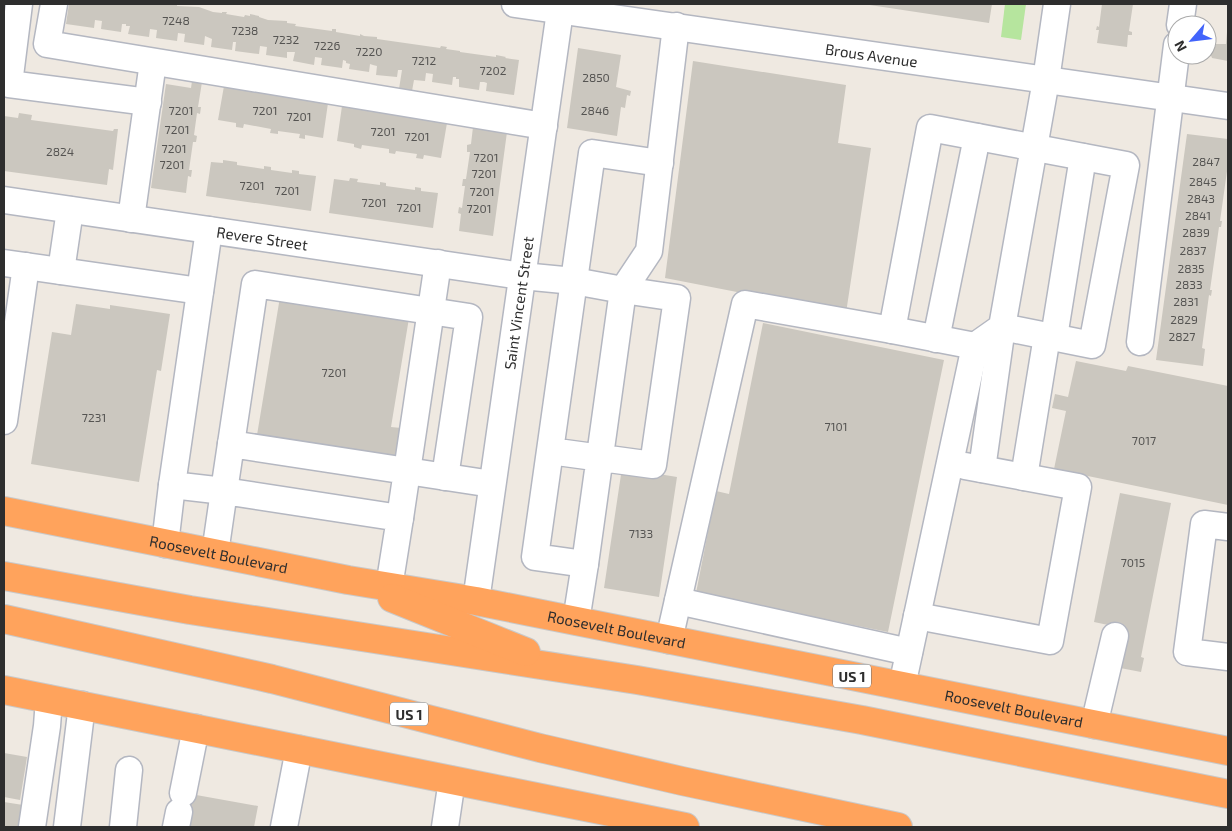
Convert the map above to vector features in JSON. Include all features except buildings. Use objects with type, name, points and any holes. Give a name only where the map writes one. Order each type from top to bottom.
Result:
[{"type":"highway","name":"Roosevelt Boulevard","points":[[4,511],[348,580],[476,601],[1228,751]]},
{"type":"highway","points":[[4,576],[266,623],[569,670],[862,720],[1228,794]]},
{"type":"highway","points":[[348,580],[569,670]]},
{"type":"highway","name":"US 1","points":[[4,620],[272,679],[540,748],[682,781],[898,827]]},
{"type":"highway","points":[[4,690],[685,827]]},
{"type":"street","points":[[19,4],[9,84],[148,102]]},
{"type":"street","points":[[54,4],[47,44],[544,126]]},
{"type":"street","name":"Brous Avenue","points":[[516,4],[561,7],[676,26],[1228,106]]},
{"type":"street","points":[[982,469],[1002,328],[1046,80],[1057,4]]},
{"type":"street","name":"Saint Vincent Street","points":[[476,601],[561,7]]},
{"type":"street","points":[[576,621],[623,290],[649,250],[676,26]]},
{"type":"street","points":[[132,219],[154,62]]},
{"type":"street","points":[[1140,342],[1174,65]]},
{"type":"street","points":[[892,330],[930,128],[1126,165],[1092,344],[1002,328],[975,346],[902,686]]},
{"type":"street","points":[[936,338],[978,136]]},
{"type":"street","points":[[584,564],[535,557],[592,153],[660,162]]},
{"type":"street","points":[[1024,477],[1083,157]]},
{"type":"street","name":"Revere Street","points":[[4,200],[522,276],[574,280],[677,298],[653,465],[600,458]]},
{"type":"street","points":[[61,271],[70,210]]},
{"type":"street","points":[[165,544],[209,230]]},
{"type":"street","points":[[389,587],[438,263]]},
{"type":"street","points":[[4,420],[15,264],[200,291]]},
{"type":"street","points":[[215,554],[255,284],[469,317],[445,477]]},
{"type":"street","points":[[669,640],[745,304],[975,346]]},
{"type":"street","points":[[231,444],[492,484]]},
{"type":"street","points":[[550,450],[600,458]]},
{"type":"street","points":[[917,616],[1050,641],[1078,487],[950,463]]},
{"type":"street","points":[[172,485],[224,490],[400,518]]},
{"type":"street","points":[[1228,527],[1204,524],[1187,652],[1228,657]]},
{"type":"street","points":[[678,601],[909,652]]},
{"type":"street","points":[[1094,725],[1115,636]]},
{"type":"street","points":[[32,827],[47,726],[49,699]]},
{"type":"street","points":[[67,827],[82,706]]},
{"type":"street","points":[[179,811],[196,728]]},
{"type":"street","points":[[284,827],[299,749]]},
{"type":"street","points":[[123,827],[129,770]]},
{"type":"street","points":[[445,827],[452,780]]},
{"type":"green space","points":[[1005,4],[1026,4],[1021,40],[1001,37]]}]
